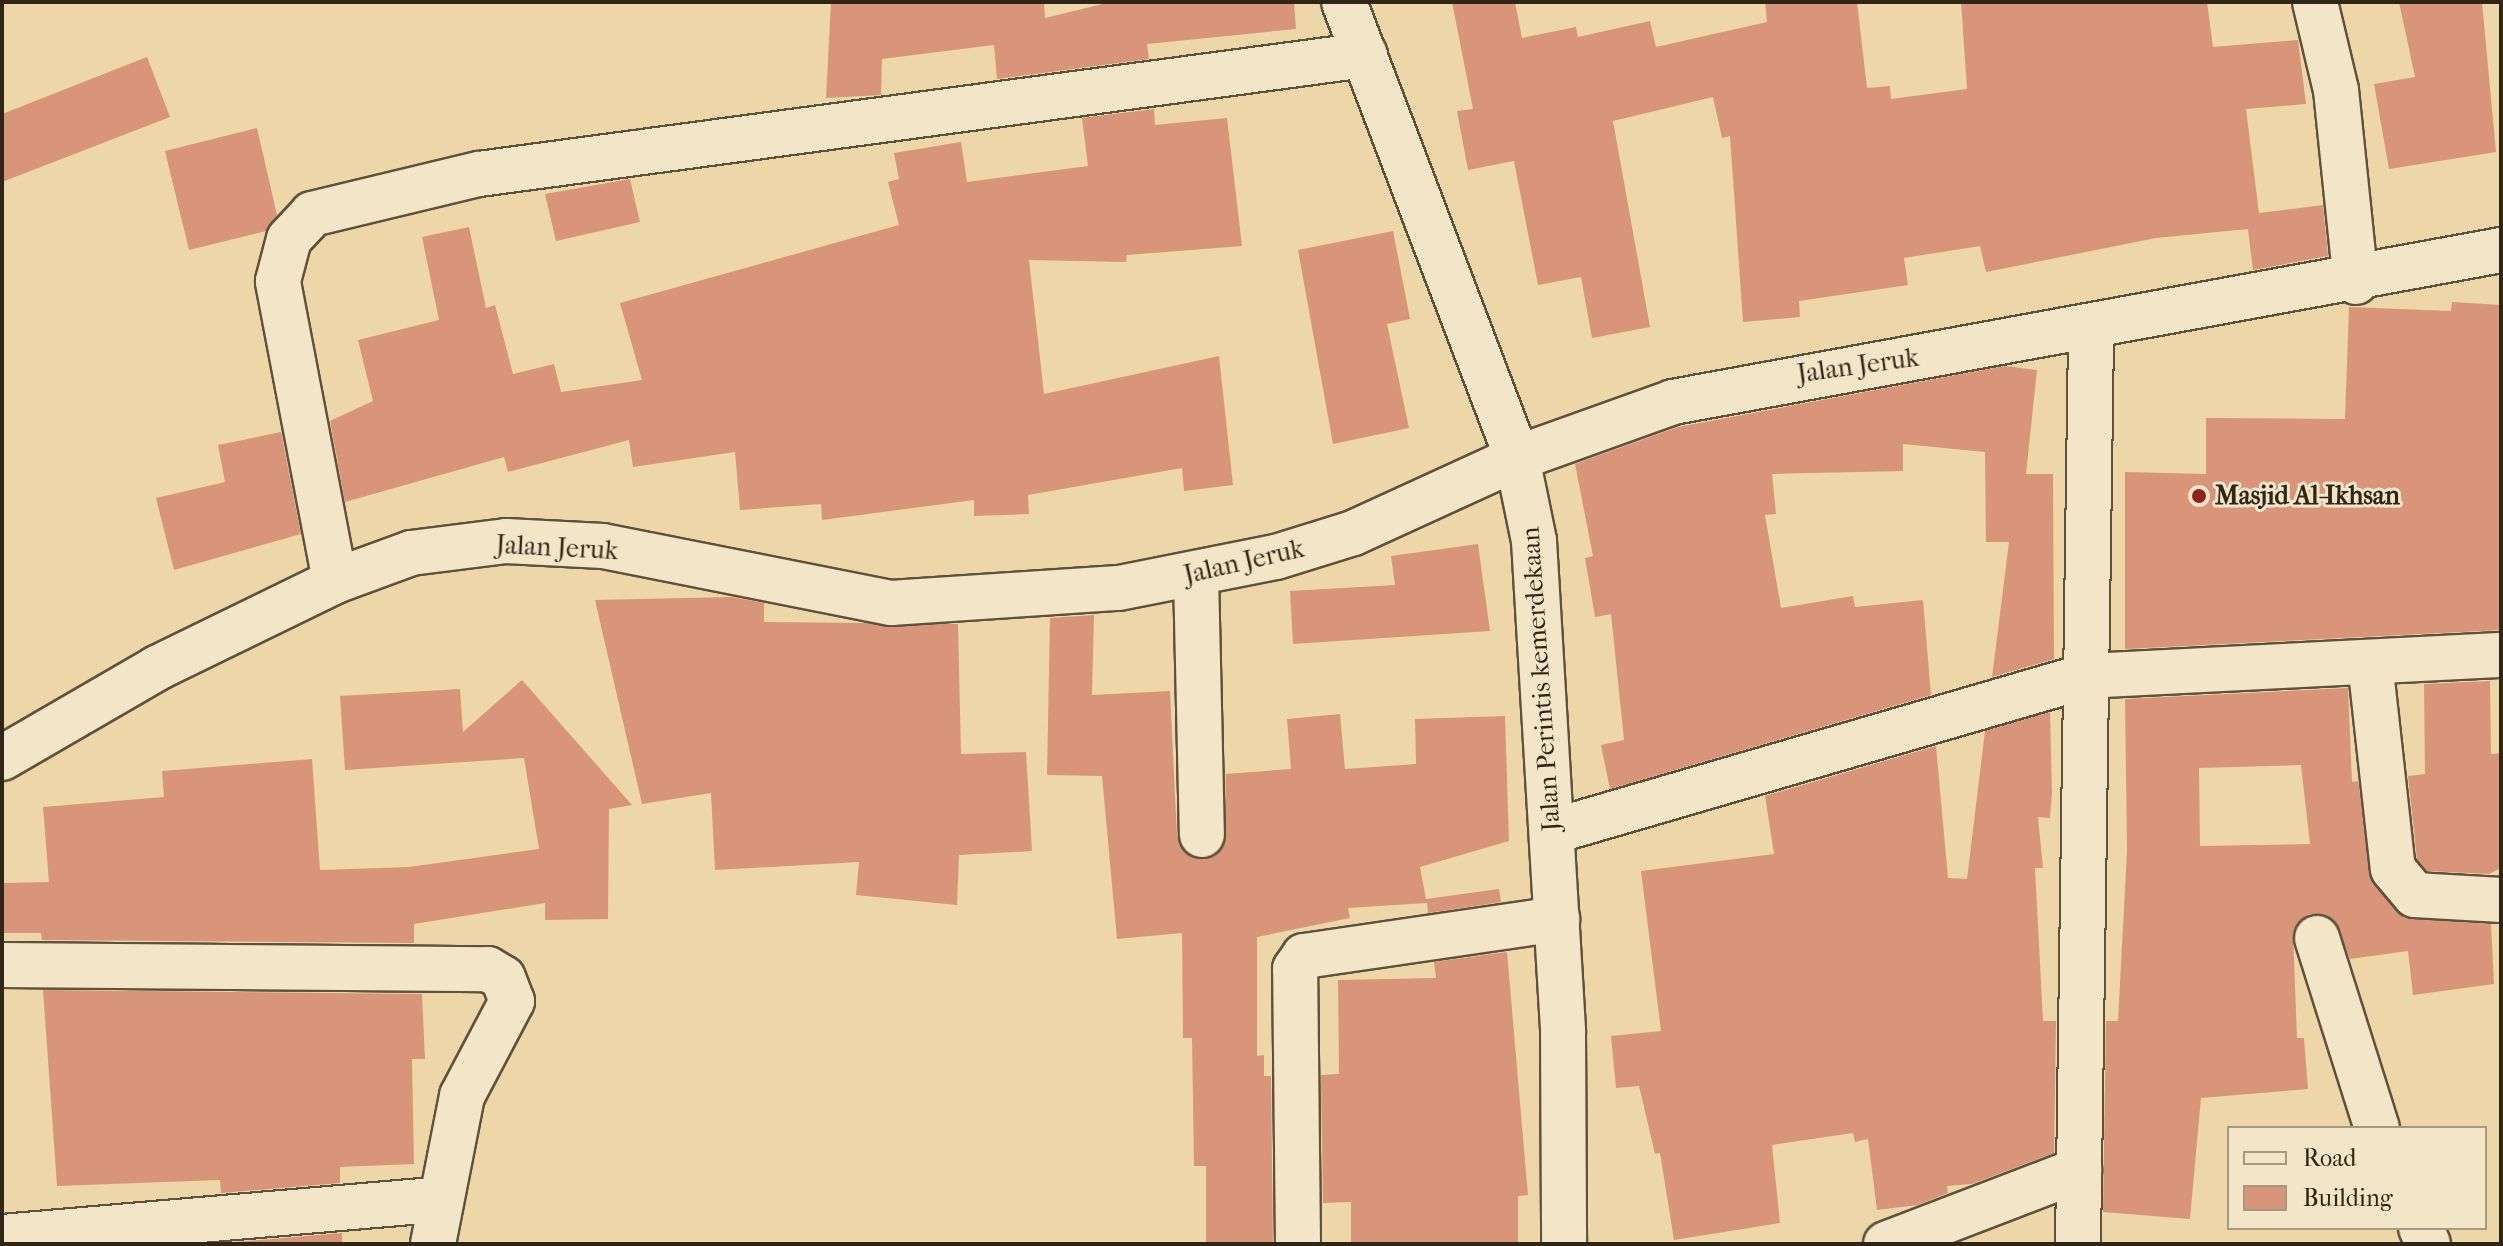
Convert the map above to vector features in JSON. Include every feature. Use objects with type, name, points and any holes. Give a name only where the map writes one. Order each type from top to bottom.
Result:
[{"type":"street","name":"Jalan Perintis kemerdekaan","points":[[1344,2],[1517,458],[1538,575],[1554,831],[1564,1244]]},
{"type":"street","points":[[2315,2],[2336,90],[2356,282]]},
{"type":"street","points":[[335,581],[278,281],[289,239],[312,214],[479,174],[1365,55]]},
{"type":"street","name":"Jalan Jeruk","points":[[2,758],[157,668],[335,581],[411,553],[506,541],[603,546],[891,603],[1196,575],[1353,533],[1517,458],[1673,402],[1801,374],[2091,331],[2356,282],[2501,250]]},
{"type":"street","points":[[2078,1244],[2091,331]]},
{"type":"street","points":[[1196,575],[1202,835]]},
{"type":"street","points":[[1554,831],[2086,676],[2501,655]]},
{"type":"street","points":[[2370,662],[2393,869],[2415,895],[2501,900]]},
{"type":"street","points":[[1298,1244],[1295,969],[1304,956],[1557,919]]},
{"type":"street","points":[[2317,938],[2376,1126]]},
{"type":"street","points":[[2,965],[488,969],[503,978],[512,1001],[462,1096],[438,1200],[433,1244]]},
{"type":"street","points":[[1886,1244],[2079,1170]]},
{"type":"street","points":[[2,1237],[438,1200]]},
{"type":"building","points":[[831,2],[1044,2],[1045,18],[1111,2],[1294,2],[1296,29],[1147,44],[1149,59],[997,79],[994,45],[882,59],[881,95],[826,98]]},
{"type":"building","points":[[1452,2],[1515,2],[1522,38],[1576,27],[1578,37],[1650,21],[1656,47],[1767,22],[1765,2],[1857,2],[1867,88],[1890,86],[1891,99],[1967,89],[1961,2],[2207,2],[2213,47],[2298,40],[2306,104],[2246,109],[2259,213],[2323,205],[2328,256],[2253,270],[2248,229],[2156,238],[1986,272],[1980,246],[1904,258],[1908,285],[1799,301],[1800,317],[1743,322],[1730,136],[1722,138],[1713,97],[1613,121],[1650,327],[1592,338],[1581,277],[1538,285],[1514,161],[1468,170],[1457,111],[1473,109]]},
{"type":"building","points":[[2399,2],[2482,2],[2496,152],[2389,169],[2374,84],[2415,77]]},
{"type":"building","points":[[147,57],[170,117],[2,182],[2,114]]},
{"type":"building","points":[[1154,109],[1155,125],[1227,118],[1242,246],[1127,255],[1126,262],[1029,260],[1044,394],[1219,356],[1233,485],[1184,491],[1182,468],[1028,495],[1029,514],[974,516],[974,500],[822,520],[821,504],[740,510],[735,452],[633,467],[629,440],[508,472],[504,457],[345,502],[330,421],[373,401],[358,340],[439,320],[422,237],[469,227],[486,308],[495,305],[513,374],[554,364],[561,392],[642,380],[620,303],[899,225],[888,182],[899,179],[894,153],[961,142],[967,182],[1088,166],[1082,118]]},
{"type":"building","points":[[257,128],[277,215],[266,231],[189,250],[165,151]]},
{"type":"building","points":[[630,179],[640,222],[556,241],[545,194]]},
{"type":"building","points":[[1393,231],[1410,319],[1387,324],[1409,428],[1333,444],[1298,250]]},
{"type":"building","points":[[2452,302],[2501,305],[2501,630],[2125,649],[2125,472],[2206,474],[2206,418],[2345,419],[2349,307],[2451,311]]},
{"type":"building","points":[[2005,366],[2037,370],[2026,474],[2053,474],[2054,659],[1992,677],[2009,542],[1986,542],[1985,452],[1903,444],[1903,471],[1772,474],[1776,514],[1765,515],[1781,608],[1853,596],[1855,607],[1923,600],[1931,695],[1610,789],[1601,745],[1624,740],[1611,614],[1595,617],[1585,558],[1593,556],[1575,464],[1678,427]]},
{"type":"building","points":[[281,432],[301,534],[174,570],[156,498],[225,482],[218,445]]},
{"type":"building","points":[[1478,544],[1490,631],[1293,644],[1290,591],[1395,585],[1391,556]]},
{"type":"building","points":[[732,597],[764,603],[764,622],[958,624],[961,754],[1026,752],[1032,851],[959,855],[957,905],[856,895],[859,862],[715,870],[711,793],[642,804],[595,600]]},
{"type":"building","points":[[1094,615],[1092,695],[1170,691],[1177,836],[1191,857],[1214,857],[1224,846],[1226,774],[1291,769],[1287,719],[1340,714],[1345,769],[1416,764],[1415,719],[1505,716],[1509,841],[1420,867],[1426,899],[1499,889],[1501,902],[1428,913],[1427,903],[1348,908],[1350,918],[1257,937],[1257,1056],[1264,1055],[1264,1076],[1271,1076],[1273,1244],[1206,1244],[1206,1166],[1194,1166],[1192,1038],[1183,1038],[1182,933],[1117,939],[1102,776],[1047,775],[1050,618]]},
{"type":"building","points":[[522,680],[632,805],[609,809],[608,919],[545,920],[545,903],[414,924],[414,943],[42,940],[41,933],[2,933],[2,883],[49,882],[43,807],[164,797],[162,771],[312,759],[320,870],[409,867],[539,849],[524,758],[345,770],[340,696],[460,689],[463,732]]},
{"type":"building","points":[[2490,681],[2491,754],[2501,753],[2501,868],[2489,874],[2427,871],[2417,859],[2408,776],[2425,774],[2424,684]]},
{"type":"building","points":[[2348,688],[2352,782],[2358,781],[2373,884],[2404,918],[2491,924],[2494,984],[2413,995],[2408,951],[2350,959],[2334,920],[2309,914],[2293,933],[2297,1038],[2304,1038],[2308,1089],[2201,1098],[2190,1219],[2103,1212],[2106,1021],[2118,1021],[2127,851],[2125,699]],"holes":[[[2301,765],[2310,844],[2200,846],[2199,768]]]},
{"type":"building","points":[[2050,712],[2050,818],[2038,817],[2043,868],[2035,868],[2043,1021],[2056,1021],[2054,1153],[1972,1184],[1947,1186],[1948,1193],[1918,1205],[1877,1210],[1868,1139],[1855,1142],[1853,1133],[1772,1145],[1780,1223],[1674,1240],[1660,1153],[1655,1154],[1639,1086],[1616,1088],[1611,1036],[1661,1031],[1641,871],[1774,854],[1765,796],[1936,746],[1948,878],[1967,879],[1985,731]]},
{"type":"building","points":[[1507,952],[1528,1195],[1518,1196],[1518,1244],[1351,1244],[1351,1202],[1323,1203],[1321,1075],[1339,1074],[1338,980],[1436,978],[1434,962]]},
{"type":"building","points":[[43,990],[422,994],[425,1059],[412,1059],[414,1164],[340,1167],[340,1183],[221,1193],[220,1180],[57,1186]]},
{"type":"building","points":[[342,1233],[342,1244],[223,1244],[223,1243]]},
{"type":"place","name":"Masjid Al-Ikhsan","points":[[2199,496]]}]
